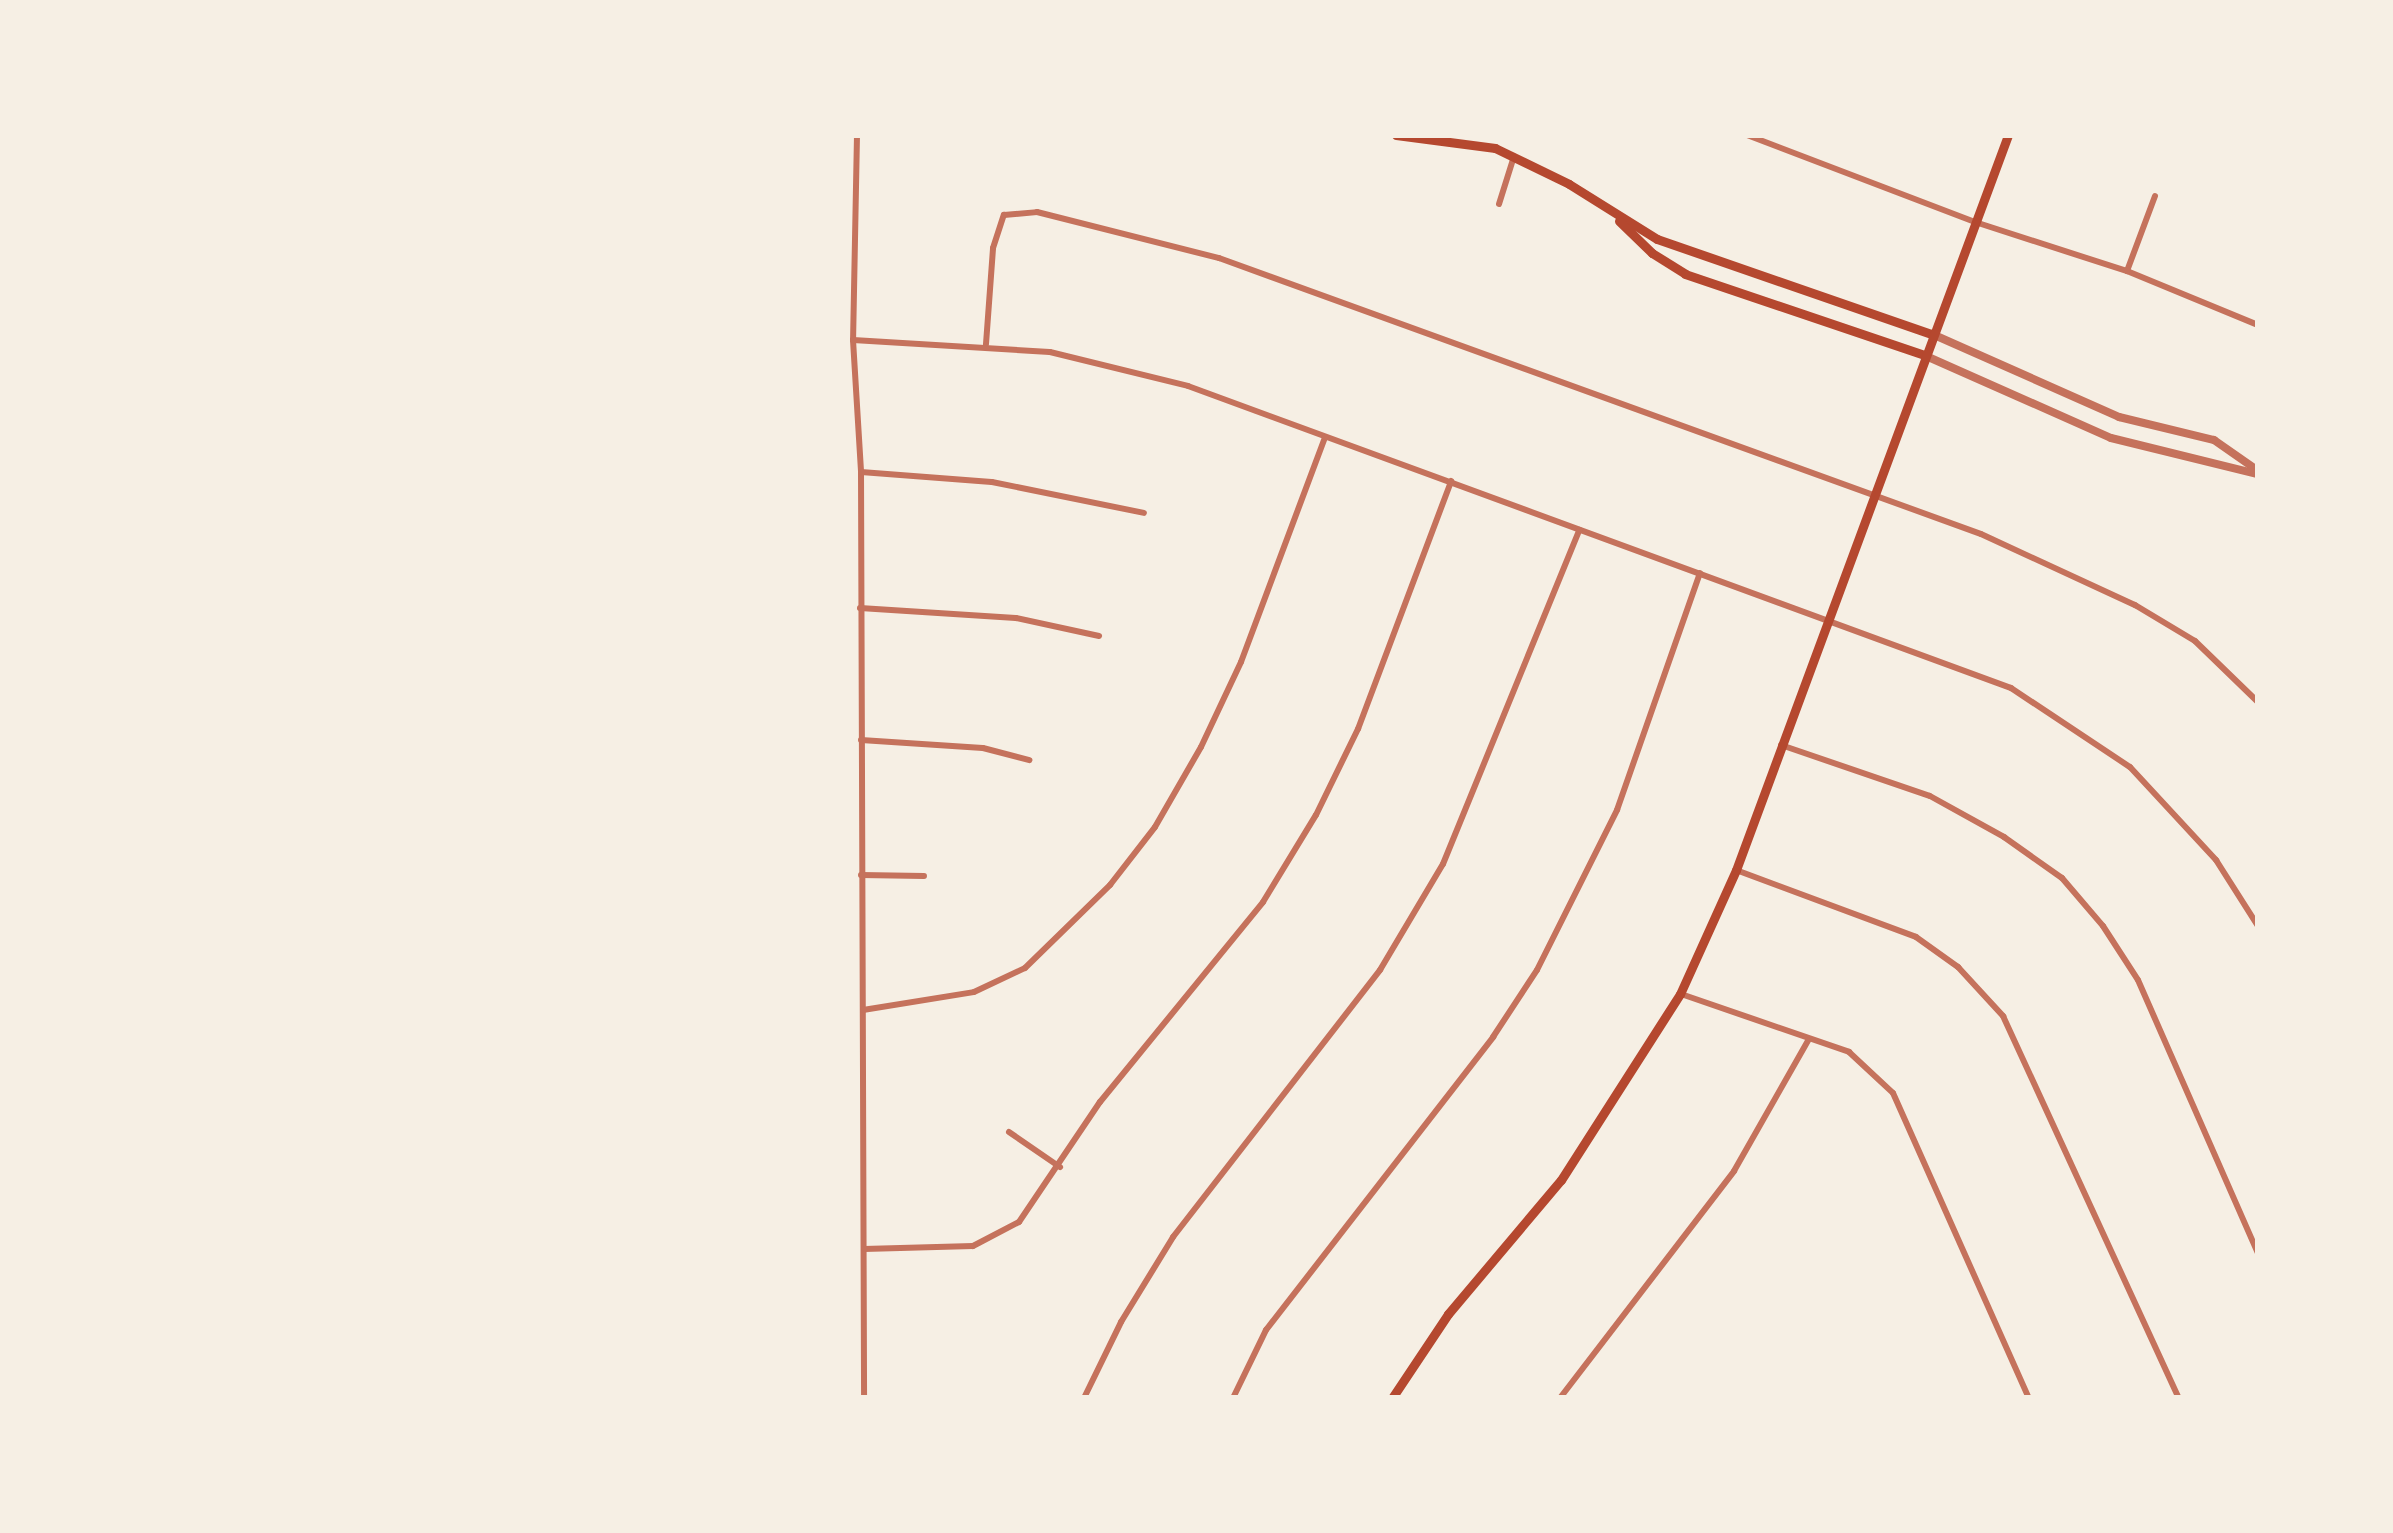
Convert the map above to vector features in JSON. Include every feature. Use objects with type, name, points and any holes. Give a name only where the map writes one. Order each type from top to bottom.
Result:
[{"type":"main road","points":[[1396,135],[1514,156],[1690,252],[1762,271],[1932,334]]},
{"type":"main road","points":[[1392,1398],[1448,1314],[1562,1180],[1680,994],[1736,870],[2008,135]]},
{"type":"main road","points":[[1611,212],[1652,253],[1685,274],[1924,355]]},
{"type":"street","points":[[857,135],[853,340],[861,472],[864,1398]]},
{"type":"street","points":[[1747,135],[1975,222],[2127,271],[2258,325]]},
{"type":"street","points":[[1499,204],[1514,156]]},
{"type":"street","points":[[2127,271],[2156,196]]},
{"type":"street","points":[[986,344],[993,248],[1004,215],[1037,212],[1220,258],[1981,534],[2135,605],[2195,641],[2258,702]]},
{"type":"street","points":[[1932,334],[2119,417],[2214,440],[2258,472]]},
{"type":"street","points":[[853,340],[986,344],[1050,352],[1167,380],[2011,688],[2130,766],[2184,821],[2258,926]]},
{"type":"street","points":[[1924,355],[2110,438],[2258,472]]},
{"type":"street","points":[[862,1010],[974,992],[1025,968],[1110,885],[1155,826],[1202,747],[1241,662],[1325,436]]},
{"type":"street","points":[[861,472],[992,482],[1144,513]]},
{"type":"street","points":[[864,1249],[946,1249],[997,1238],[1019,1222],[1100,1102],[1263,902],[1316,814],[1358,729],[1451,481]]},
{"type":"street","points":[[1084,1398],[1121,1322],[1173,1237],[1367,987],[1443,864],[1579,530]]},
{"type":"street","points":[[1233,1398],[1266,1330],[1493,1037],[1537,970],[1617,810],[1700,573]]},
{"type":"street","points":[[860,608],[998,616],[1099,636]]},
{"type":"street","points":[[861,740],[983,748],[1029,760]]},
{"type":"street","points":[[1781,745],[1930,796],[2004,837],[2062,878],[2138,980],[2258,1253]]},
{"type":"street","points":[[1736,870],[1916,937],[1958,967],[2003,1016],[2179,1398]]},
{"type":"street","points":[[861,875],[924,876]]},
{"type":"street","points":[[1680,994],[1849,1052],[1893,1093],[2029,1398]]},
{"type":"street","points":[[1560,1398],[1735,1171],[1808,1040]]},
{"type":"street","points":[[1009,1132],[1060,1166]]}]
